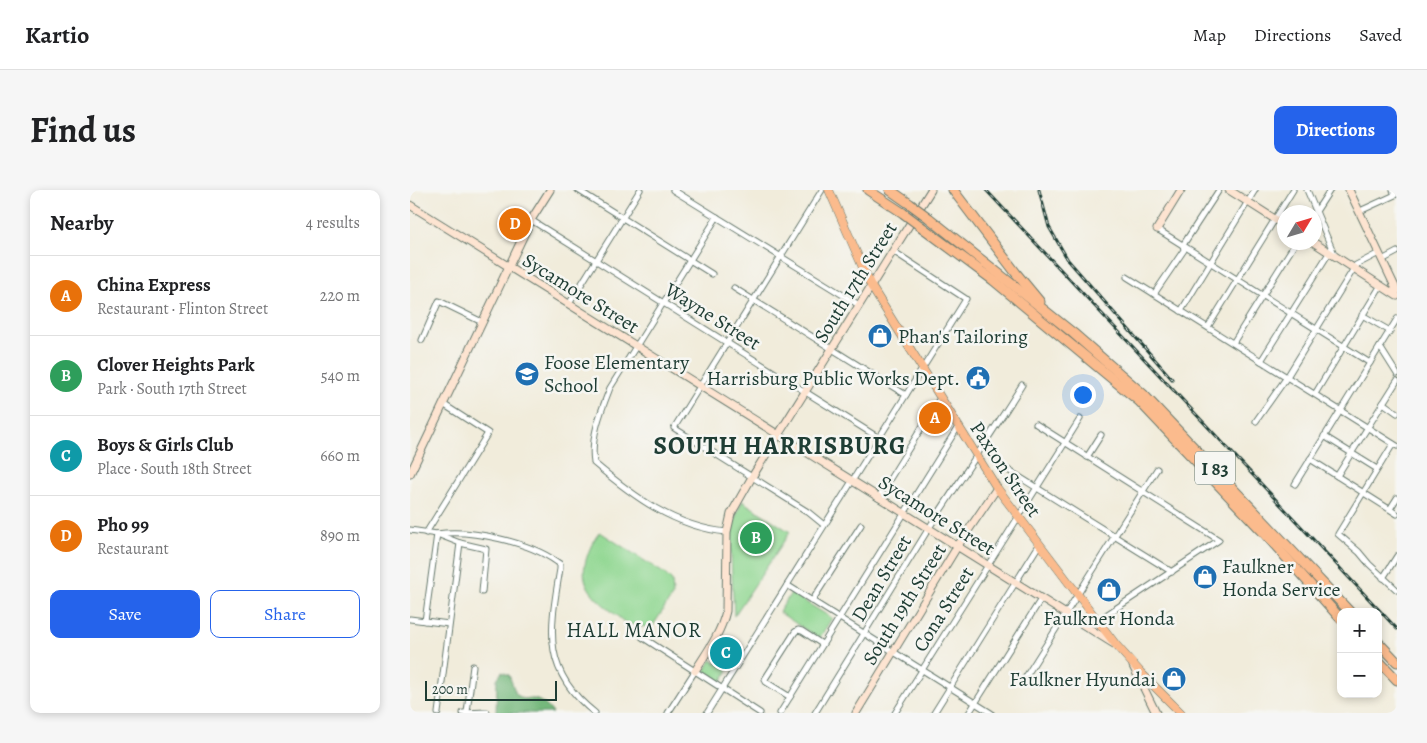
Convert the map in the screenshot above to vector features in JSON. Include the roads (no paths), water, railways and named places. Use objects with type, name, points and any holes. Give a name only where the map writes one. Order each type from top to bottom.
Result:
[{"type":"highway","name":"I 83","points":[[868,190],[903,213],[992,280],[1139,401],[1266,535],[1337,614]]},
{"type":"highway","name":"I 83","points":[[890,190],[929,218],[1073,333],[1150,401],[1346,608]]},
{"type":"highway","points":[[947,190],[971,213]]},
{"type":"highway","points":[[953,190],[1028,288],[1073,333]]},
{"type":"highway","points":[[1382,646],[1397,662]]},
{"type":"highway","points":[[1382,664],[1397,680]]},
{"type":"main road","points":[[410,472],[531,220],[550,190]]},
{"type":"main road","name":"Paxton Street","points":[[829,190],[871,286],[997,488],[1116,645],[1181,713]]},
{"type":"main road","name":"South 17th Street","points":[[695,671],[719,632],[724,618],[726,606],[727,532],[731,514],[752,477],[931,190]]},
{"type":"main road","points":[[1157,229],[1181,190]]},
{"type":"main road","points":[[1229,190],[1275,219]]},
{"type":"main road","points":[[1349,190],[1397,291]]},
{"type":"main road","name":"Sycamore Street","points":[[410,205],[1065,615],[1116,645]]},
{"type":"main road","points":[[1322,248],[1397,296]]},
{"type":"main road","name":"South 19th Street","points":[[856,713],[957,547],[997,488]]},
{"type":"main road","points":[[1132,663],[1156,713]]},
{"type":"street","points":[[578,190],[712,274]]},
{"type":"street","points":[[568,304],[640,190]]},
{"type":"street","points":[[673,190],[859,305]]},
{"type":"street","points":[[822,190],[674,428],[808,512],[824,525]]},
{"type":"street","points":[[1154,294],[1184,250],[1183,245],[1219,190]]},
{"type":"street","points":[[1181,311],[1255,190]]},
{"type":"street","points":[[1208,328],[1293,190]]},
{"type":"street","points":[[1307,190],[1312,205]]},
{"type":"street","points":[[1320,205],[1330,190]]},
{"type":"street","points":[[1360,212],[1394,192]]},
{"type":"street","points":[[716,217],[610,388],[601,410],[592,453],[594,463],[673,519],[709,530],[727,532]]},
{"type":"street","name":"Wayne Street","points":[[531,220],[879,438]]},
{"type":"street","points":[[1157,229],[1370,363]]},
{"type":"street","points":[[1261,361],[1332,255],[1322,230]]},
{"type":"street","points":[[1233,343],[1291,250]]},
{"type":"street","points":[[707,713],[966,299],[893,251]]},
{"type":"street","points":[[1256,421],[1287,377],[1356,265],[1397,252]]},
{"type":"street","points":[[1128,277],[1395,445],[1377,470],[1338,534],[1397,590]]},
{"type":"street","points":[[1315,394],[1381,285]]},
{"type":"street","points":[[734,288],[906,395]]},
{"type":"street","points":[[422,340],[439,301],[482,322]]},
{"type":"street","points":[[1362,315],[1390,331]]},
{"type":"street","points":[[1295,484],[1397,319]]},
{"type":"street","points":[[1380,347],[1397,374]]},
{"type":"street","points":[[1337,476],[1397,380]]},
{"type":"street","name":"Dean Street","points":[[815,713],[1022,384]]},
{"type":"street","points":[[878,498],[940,398]]},
{"type":"street","points":[[426,533],[488,433],[443,404]]},
{"type":"street","points":[[1382,404],[1397,413]]},
{"type":"street","name":"Cona Street","points":[[896,713],[1080,419]]},
{"type":"street","points":[[1036,424],[1219,540],[1097,621]]},
{"type":"street","points":[[780,713],[958,427]]},
{"type":"street","points":[[1087,456],[1101,435]]},
{"type":"street","points":[[1324,436],[1377,470]]},
{"type":"street","points":[[1310,459],[1397,514]]},
{"type":"street","points":[[1024,678],[1157,469]]},
{"type":"street","points":[[1008,470],[1172,572]]},
{"type":"street","points":[[1390,509],[1397,498]]},
{"type":"street","points":[[812,601],[861,525]]},
{"type":"street","points":[[410,530],[437,534],[460,532],[496,538],[527,548],[560,564],[551,643],[555,661],[568,686],[580,702],[595,713]]},
{"type":"street","points":[[437,534],[460,543],[486,549],[482,592]]},
{"type":"street","points":[[425,621],[437,534]]},
{"type":"street","points":[[438,713],[460,543]]},
{"type":"street","points":[[934,713],[1039,545]]},
{"type":"street","points":[[1383,578],[1397,556]]},
{"type":"street","points":[[787,585],[991,713]]},
{"type":"street","points":[[969,713],[1040,599]]},
{"type":"street","points":[[410,619],[449,624]]},
{"type":"street","points":[[790,696],[766,682],[765,679],[798,630],[822,644]]},
{"type":"street","points":[[642,637],[760,713]]},
{"type":"street","points":[[473,666],[465,713],[487,712]]},
{"type":"street","name":"South 17th Street","points":[[668,713],[695,671]]},
{"type":"railway","points":[[986,190],[1397,629]]},
{"type":"railway","points":[[1039,190],[1049,227],[1068,260],[1172,379]]},
{"type":"place","name":"Pho 99","points":[[515,224]]},
{"type":"place","name":"Phan's Tailoring","points":[[880,336]]},
{"type":"place","name":"Foose Elementary School","points":[[527,374]]},
{"type":"place","name":"Harrisburg Public Works Dept.","points":[[978,378]]},
{"type":"place","name":"China Express","points":[[935,418]]},
{"type":"place","name":"Clover Heights Park","points":[[756,538]]},
{"type":"place","name":"Faulkner Honda Service","points":[[1205,577]]},
{"type":"place","name":"Faulkner Honda","points":[[1109,590]]},
{"type":"place","name":"Boys & Girls Club","points":[[726,653]]},
{"type":"place","name":"Faulkner Hyundai","points":[[1174,679]]},
{"type":"district","name":"SOUTH HARRISBURG","points":[[780,445]]},
{"type":"district","name":"HALL MANOR","points":[[634,630]]}]
